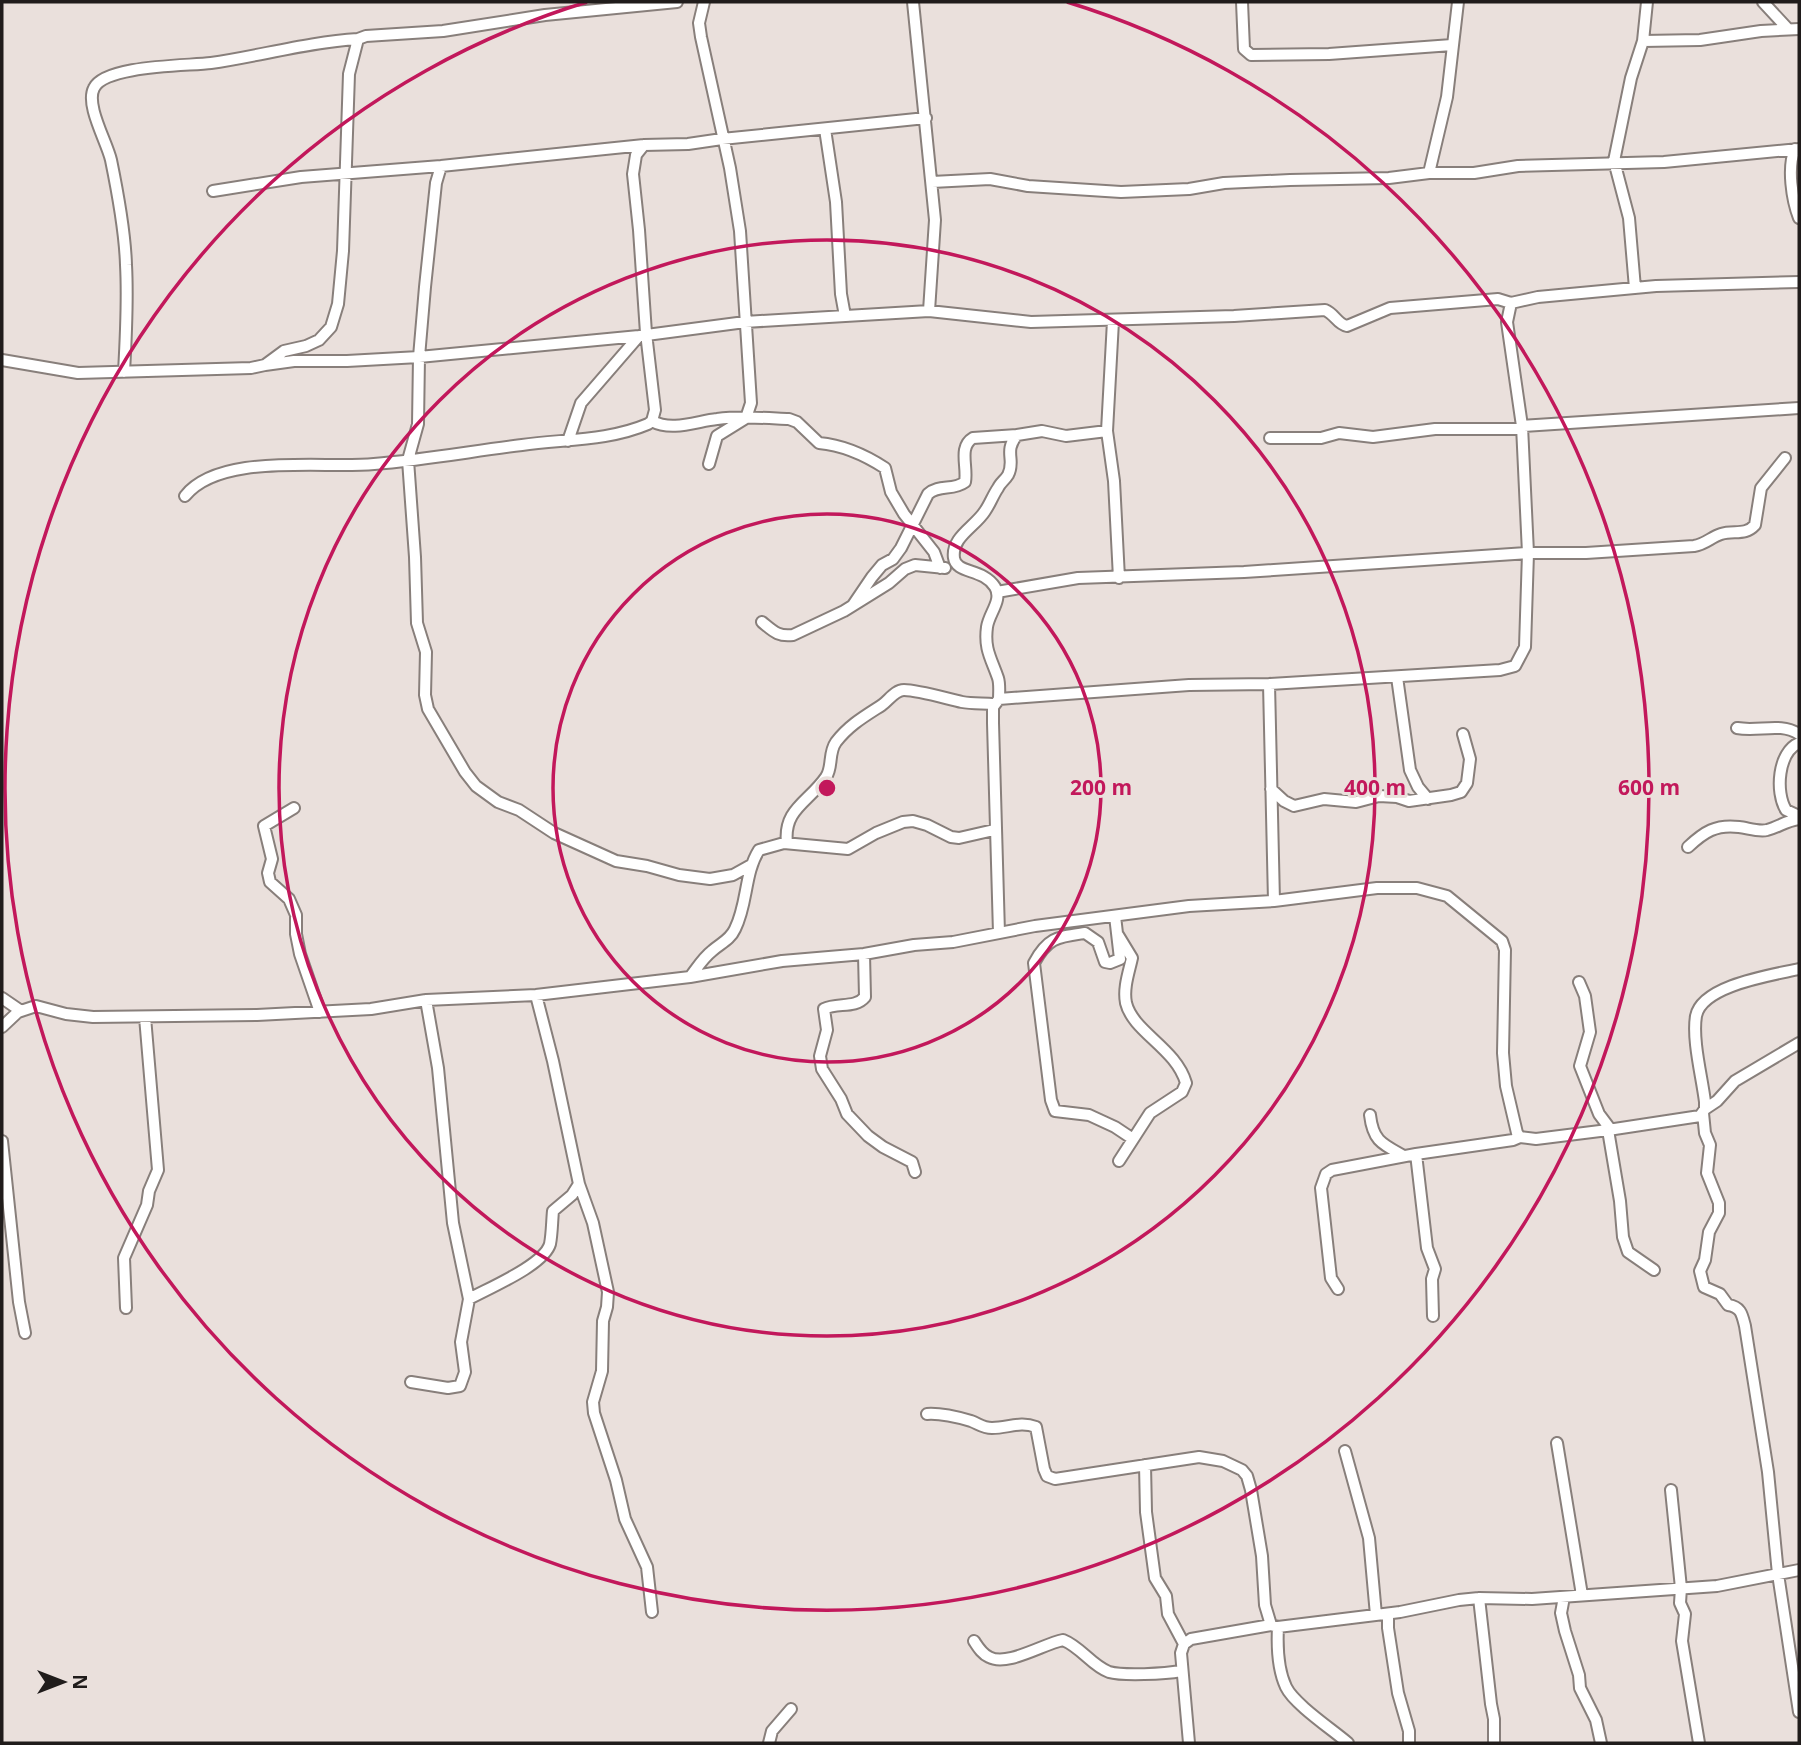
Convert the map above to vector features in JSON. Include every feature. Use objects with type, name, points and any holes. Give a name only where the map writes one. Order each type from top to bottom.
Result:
[{"type":"street","points":[[124,372],[126,264],[110,157],[92,100],[93,89],[99,82],[146,67],[211,63],[296,46],[366,36],[443,31],[545,15],[677,2]]},
{"type":"street","points":[[704,2],[699,23],[701,37],[730,168],[740,231],[751,403],[746,418],[717,436],[709,464]]},
{"type":"street","points":[[913,2],[935,220],[929,312]]},
{"type":"street","points":[[1242,2],[1244,50],[1251,55],[1329,54],[1452,45]]},
{"type":"street","points":[[1429,173],[1447,97],[1458,2]]},
{"type":"street","points":[[1635,288],[1629,218],[1614,161],[1631,78],[1643,41],[1647,2]]},
{"type":"street","points":[[1763,2],[1794,29]]},
{"type":"street","points":[[1643,41],[1700,40],[1794,29]]},
{"type":"street","points":[[265,365],[284,351],[319,340],[331,327],[338,304],[349,74],[358,39]]},
{"type":"street","points":[[213,191],[344,173],[645,145],[688,144],[926,117]]},
{"type":"street","points":[[825,129],[835,202],[845,316]]},
{"type":"street","points":[[645,145],[636,155],[633,174],[642,335],[654,402],[652,421]]},
{"type":"street","points":[[932,182],[990,180],[1028,186],[1121,192],[1189,189],[1224,183],[1474,173],[1518,166],[1614,161],[1664,162],[1797,149]]},
{"type":"street","points":[[1797,149],[1791,159],[1790,174],[1799,219]]},
{"type":"street","points":[[441,166],[436,183],[419,357],[418,424],[408,460],[417,623],[426,652],[427,704],[465,772],[476,786],[498,802],[526,814],[543,828],[616,861],[679,875],[710,879],[733,875],[751,865]]},
{"type":"street","points":[[2,359],[78,373],[251,368],[294,361],[419,357],[745,322],[929,312],[1031,322],[1113,321],[1325,310],[1331,312],[1339,323],[1347,326],[1390,308],[1499,299],[1511,303],[1538,297],[1635,288],[1799,282]]},
{"type":"street","points":[[787,843],[788,821],[828,775],[833,747],[847,730],[869,711],[904,690],[964,703],[1189,685],[1397,677],[1500,670],[1516,666],[1525,647],[1528,553],[1522,427],[1507,322],[1511,303]]},
{"type":"street","points":[[1113,321],[1107,431],[1114,481],[1119,578]]},
{"type":"street","points":[[568,441],[581,403],[642,335]]},
{"type":"street","points":[[1270,438],[1321,438],[1339,433],[1373,437],[1435,429],[1522,427],[1799,408]]},
{"type":"street","points":[[186,496],[200,482],[267,465],[370,465],[526,444],[602,437],[642,427],[652,421],[666,425],[694,424],[716,419],[789,419],[797,422],[819,443],[833,443],[885,468],[891,492],[934,552],[940,568]]},
{"type":"street","points":[[853,605],[872,577],[893,559],[914,526],[928,494],[934,488],[958,487],[965,482],[965,448],[968,441],[973,438],[1042,431],[1066,436],[1107,431]]},
{"type":"street","points":[[962,570],[955,564],[953,554],[956,542],[980,518],[999,484],[1009,474],[1009,448],[1017,435]]},
{"type":"street","points":[[998,592],[1078,578],[1256,571],[1528,553],[1586,553],[1694,546],[1705,544],[1720,534],[1744,533],[1755,525],[1761,488],[1785,458]]},
{"type":"street","points":[[762,622],[776,634],[793,635],[824,622],[915,565],[974,571],[988,577],[998,592],[997,602],[987,626],[986,646],[999,681],[996,701],[995,830],[999,933]]},
{"type":"street","points":[[1397,677],[1410,770],[1418,787],[1428,799]]},
{"type":"street","points":[[1269,684],[1273,901]]},
{"type":"street","points":[[1737,728],[1751,731],[1787,727],[1799,734]]},
{"type":"street","points":[[1271,789],[1294,806],[1324,799],[1356,802],[1379,796],[1396,796],[1409,801],[1461,792],[1466,783],[1470,760],[1463,734]]},
{"type":"street","points":[[1799,743],[1788,751],[1785,757],[1780,793],[1786,810],[1799,818]]},
{"type":"street","points":[[294,808],[264,826],[272,859],[268,873],[270,882],[289,899],[296,915],[300,954],[320,1012]]},
{"type":"street","points":[[1688,847],[1705,831],[1737,827],[1767,830],[1785,821],[1799,818]]},
{"type":"street","points":[[690,977],[705,957],[734,932],[743,909],[751,865],[760,850],[787,843],[848,849],[876,832],[913,821],[959,838],[995,830]]},
{"type":"street","points":[[2,1027],[21,1011],[37,1006],[66,1014],[93,1017],[145,1017],[320,1012],[371,1009],[426,1000],[536,995],[690,977],[782,961],[953,942],[1189,906],[1273,901],[1377,888],[1418,888],[1447,897],[1502,941],[1505,950],[1503,1053],[1506,1086],[1520,1137]]},
{"type":"street","points":[[1115,916],[1120,959],[1116,962],[1105,962],[1098,943],[1085,933],[1057,937],[1041,951],[1034,962],[1051,1100],[1055,1111],[1089,1115],[1133,1139]]},
{"type":"street","points":[[1116,933],[1132,958],[1126,985],[1126,1004],[1134,1019],[1168,1052],[1184,1075],[1186,1083],[1182,1092],[1150,1113],[1119,1161]]},
{"type":"street","points":[[864,954],[865,997],[853,1005],[834,1005],[824,1009],[827,1030],[820,1056],[822,1069],[847,1114],[868,1136],[912,1162],[915,1172]]},
{"type":"street","points":[[1799,969],[1746,981],[1719,993],[1701,1004],[1696,1014],[1695,1027],[1705,1133],[1710,1145],[1707,1173],[1717,1196],[1719,1213],[1709,1231],[1700,1275],[1704,1287],[1720,1294],[1728,1305],[1736,1306],[1744,1319],[1768,1472],[1778,1574],[1799,1712]]},
{"type":"street","points":[[1579,982],[1585,996],[1590,1032],[1580,1066],[1599,1114],[1609,1130],[1623,1237],[1628,1252],[1654,1269]]},
{"type":"street","points":[[536,995],[579,1184],[593,1223],[608,1292],[603,1321],[602,1371],[593,1402],[594,1413],[616,1480],[625,1519],[647,1566],[652,1612]]},
{"type":"street","points":[[2,998],[21,1011]]},
{"type":"street","points":[[411,1382],[448,1388],[460,1386],[465,1372],[461,1342],[469,1299],[453,1223],[438,1068],[426,1000]]},
{"type":"street","points":[[126,1308],[124,1258],[147,1205],[149,1191],[158,1170],[145,1017]]},
{"type":"street","points":[[1338,1289],[1331,1278],[1321,1188],[1326,1174],[1332,1170],[1520,1137],[1536,1139],[1693,1118],[1717,1101],[1735,1082],[1799,1043]]},
{"type":"street","points":[[1370,1115],[1372,1130],[1378,1141],[1404,1156]]},
{"type":"street","points":[[2,1141],[24,1333]]},
{"type":"street","points":[[1416,1154],[1427,1248],[1434,1269],[1433,1316]]},
{"type":"street","points":[[469,1299],[546,1254],[550,1243],[553,1211],[572,1195],[579,1184]]},
{"type":"street","points":[[927,1414],[947,1415],[981,1427],[1026,1423],[1036,1427],[1044,1469],[1047,1476],[1055,1479],[1199,1457],[1210,1457],[1232,1465],[1247,1476],[1262,1556],[1265,1605],[1275,1626],[1286,1686],[1319,1721],[1348,1743]]},
{"type":"street","points":[[1557,1443],[1582,1595]]},
{"type":"street","points":[[1345,1451],[1369,1538],[1376,1615]]},
{"type":"street","points":[[1146,1465],[1146,1512],[1155,1578],[1166,1596],[1168,1614],[1184,1644]]},
{"type":"street","points":[[1671,1490],[1681,1588],[1679,1603],[1685,1614],[1682,1641],[1699,1743]]},
{"type":"street","points":[[1189,1743],[1181,1653],[1184,1644],[1191,1639],[1275,1626],[1388,1614],[1479,1598],[1532,1599],[1717,1586],[1799,1570]]},
{"type":"street","points":[[1564,1597],[1561,1613],[1565,1631],[1579,1675],[1580,1688],[1596,1720],[1601,1743]]},
{"type":"street","points":[[1479,1598],[1494,1719],[1494,1743]]},
{"type":"street","points":[[1388,1614],[1398,1693],[1409,1731],[1409,1743]]},
{"type":"street","points":[[974,1641],[988,1657],[997,1660],[1063,1640],[1108,1671],[1160,1675],[1181,1671]]},
{"type":"street","points":[[769,1743],[772,1731],[791,1709]]}]
